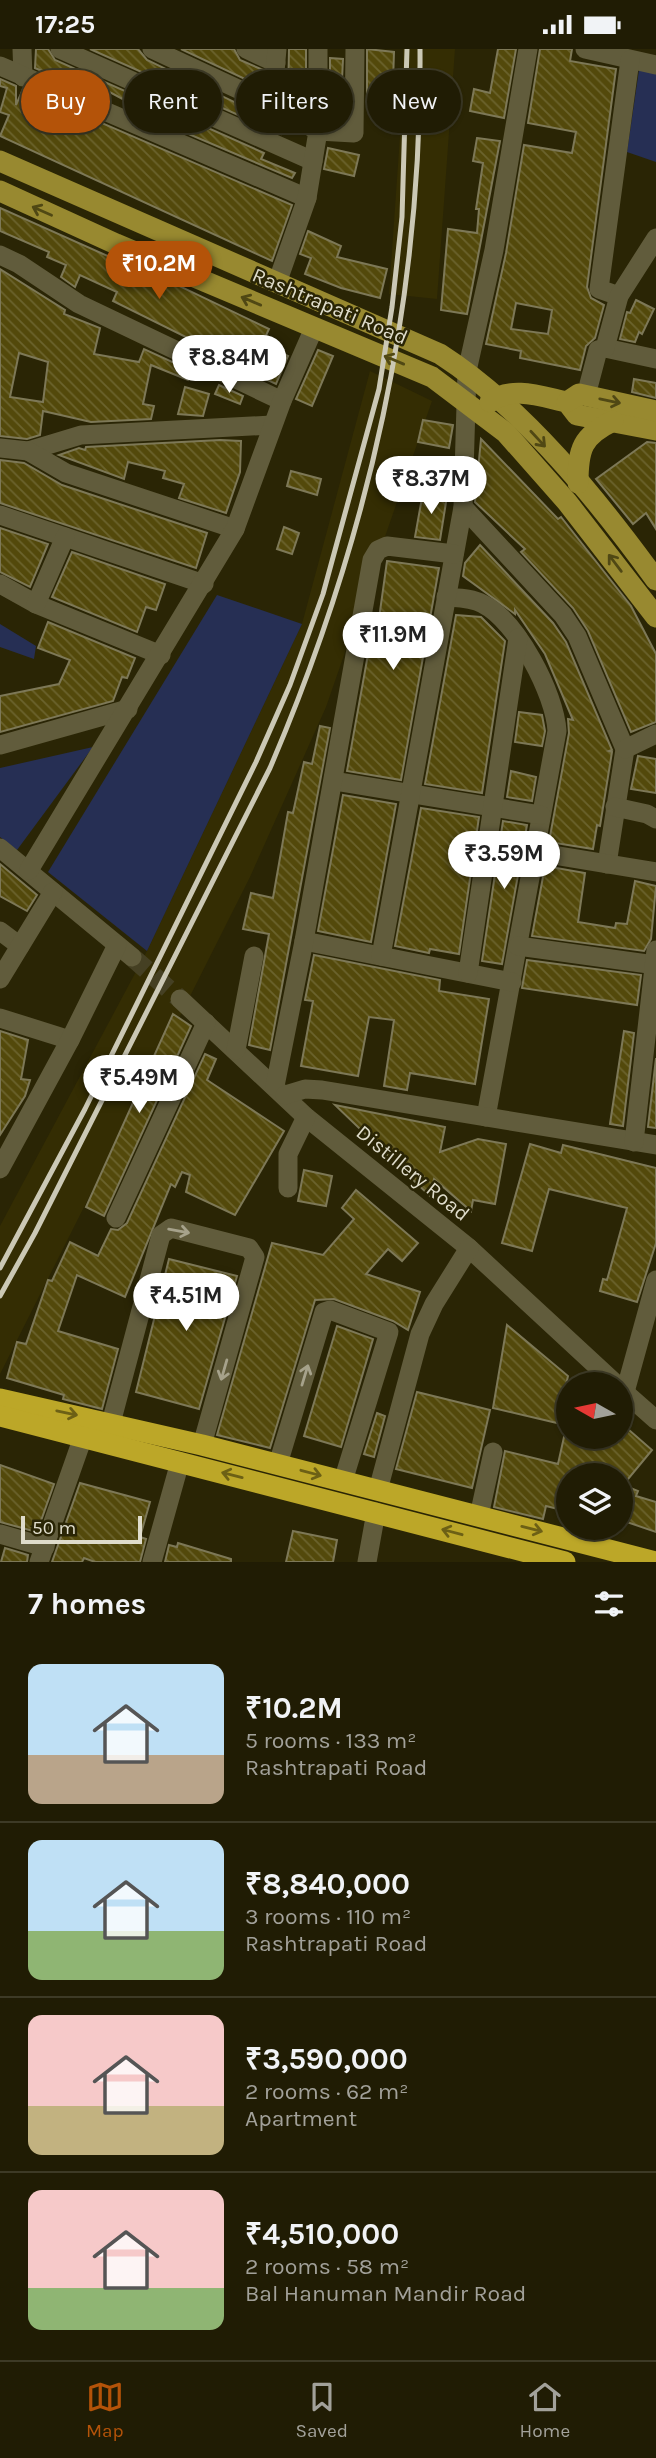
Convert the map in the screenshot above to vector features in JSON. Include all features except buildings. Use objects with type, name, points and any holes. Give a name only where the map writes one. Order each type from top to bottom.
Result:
[{"type":"highway","points":[[0,1398],[202,1445],[656,1562]]},
{"type":"highway","points":[[0,1416],[565,1562]]},
{"type":"main road","name":"Rashtrapati Road","points":[[0,161],[440,353],[467,370],[497,396],[578,483],[656,580]]},
{"type":"main road","name":"Rashtrapati Road","points":[[0,191],[432,377],[473,405],[506,433],[567,502],[656,617]]},
{"type":"main road","points":[[473,405],[497,396],[520,393],[567,402],[577,415],[656,431]]},
{"type":"main road","points":[[567,402],[579,394],[656,411]]},
{"type":"main road","points":[[578,483],[582,446],[593,430],[613,421]]},
{"type":"street","points":[[22,49],[23,70]]},
{"type":"street","points":[[60,49],[313,161]]},
{"type":"street","points":[[152,49],[236,88]]},
{"type":"street","points":[[246,49],[276,56]]},
{"type":"street","points":[[318,49],[318,70]]},
{"type":"street","points":[[353,133],[355,49]]},
{"type":"street","points":[[382,956],[463,507],[473,405],[467,370],[494,250],[527,49]]},
{"type":"street","points":[[585,49],[608,52],[656,65]]},
{"type":"street","points":[[619,296],[599,289],[630,60]]},
{"type":"street","points":[[0,66],[21,77]]},
{"type":"street","points":[[110,115],[307,198]]},
{"type":"street","points":[[277,283],[307,198],[318,133]]},
{"type":"street","points":[[605,348],[619,296],[656,238]]},
{"type":"street","points":[[0,255],[19,264],[79,304],[282,401]]},
{"type":"street","points":[[29,870],[235,529],[272,425],[314,328]]},
{"type":"street","points":[[589,384],[598,350],[605,348],[656,359]]},
{"type":"street","points":[[0,448],[28,451],[81,435],[272,425]]},
{"type":"street","points":[[28,451],[66,473],[235,529]]},
{"type":"street","points":[[463,507],[570,625],[592,667],[625,749],[607,864]]},
{"type":"street","points":[[0,515],[204,584]]},
{"type":"street","points":[[37,604],[65,537]]},
{"type":"street","points":[[454,554],[387,546],[378,550],[372,560],[280,1090],[322,1090],[656,1145]]},
{"type":"street","points":[[0,584],[37,604],[161,655]]},
{"type":"street","points":[[446,597],[482,603],[493,610],[518,638],[552,698],[556,712],[557,731],[486,1117]]},
{"type":"street","points":[[468,973],[518,638]]},
{"type":"street","points":[[0,745],[128,709]]},
{"type":"street","points":[[625,749],[656,734]]},
{"type":"street","points":[[334,781],[541,815]]},
{"type":"street","points":[[615,807],[647,814],[656,819]]},
{"type":"street","points":[[0,848],[125,951],[70,1040],[0,1169]]},
{"type":"street","points":[[535,852],[656,872]]},
{"type":"street","points":[[0,979],[53,891]]},
{"type":"street","points":[[0,931],[20,946]]},
{"type":"street","points":[[304,941],[512,982]]},
{"type":"street","points":[[518,946],[656,960],[652,1030],[634,1142]]},
{"type":"street","points":[[236,1050],[254,956]]},
{"type":"street","name":"Distillery Road","points":[[180,999],[306,1117],[469,1248],[604,1372]]},
{"type":"street","points":[[0,1018],[70,1040]]},
{"type":"street","points":[[116,1218],[206,1023]]},
{"type":"street","points":[[288,1188],[288,1154],[306,1117]]},
{"type":"street","points":[[111,1423],[161,1235],[171,1228],[248,1248],[255,1257],[202,1445]]},
{"type":"street","points":[[378,1490],[421,1334],[434,1304],[469,1248]]},
{"type":"street","points":[[626,1372],[656,1280]]},
{"type":"street","points":[[278,1464],[324,1312],[330,1310],[389,1332],[343,1481]]},
{"type":"street","name":"Distillery Road","points":[[634,1400],[656,1420]]},
{"type":"street","points":[[0,1534],[42,1555],[83,1437]]},
{"type":"street","points":[[479,1516],[493,1453]]},
{"type":"street","points":[[152,1562],[180,1462]]},
{"type":"street","points":[[367,1562],[376,1511]]},
{"type":"shaded area","points":[[403,49],[455,49],[453,70],[403,70]]},
{"type":"shaded area","points":[[639,70],[656,73],[656,162],[627,152]]},
{"type":"shaded area","points":[[400,133],[449,133],[437,299],[389,294]]},
{"type":"shaded area","points":[[370,371],[432,401],[326,707],[250,877],[0,1374],[0,1226],[147,951],[302,624]]},
{"type":"shaded area","points":[[217,595],[302,624],[147,951],[48,872]]},
{"type":"shaded area","points":[[0,624],[36,646],[34,659],[0,647]]},
{"type":"shaded area","points":[[93,747],[17,850],[0,837],[0,768]]},
{"type":"tunnel","points":[[132,957],[180,999]]},
{"type":"railway","points":[[0,1268],[85,1109],[256,762],[290,685],[323,594],[379,389],[392,307],[402,217],[407,49]]},
{"type":"railway","points":[[0,1296],[35,1233],[270,768],[305,681],[335,594],[383,416],[400,326],[418,143],[420,49]]}]
